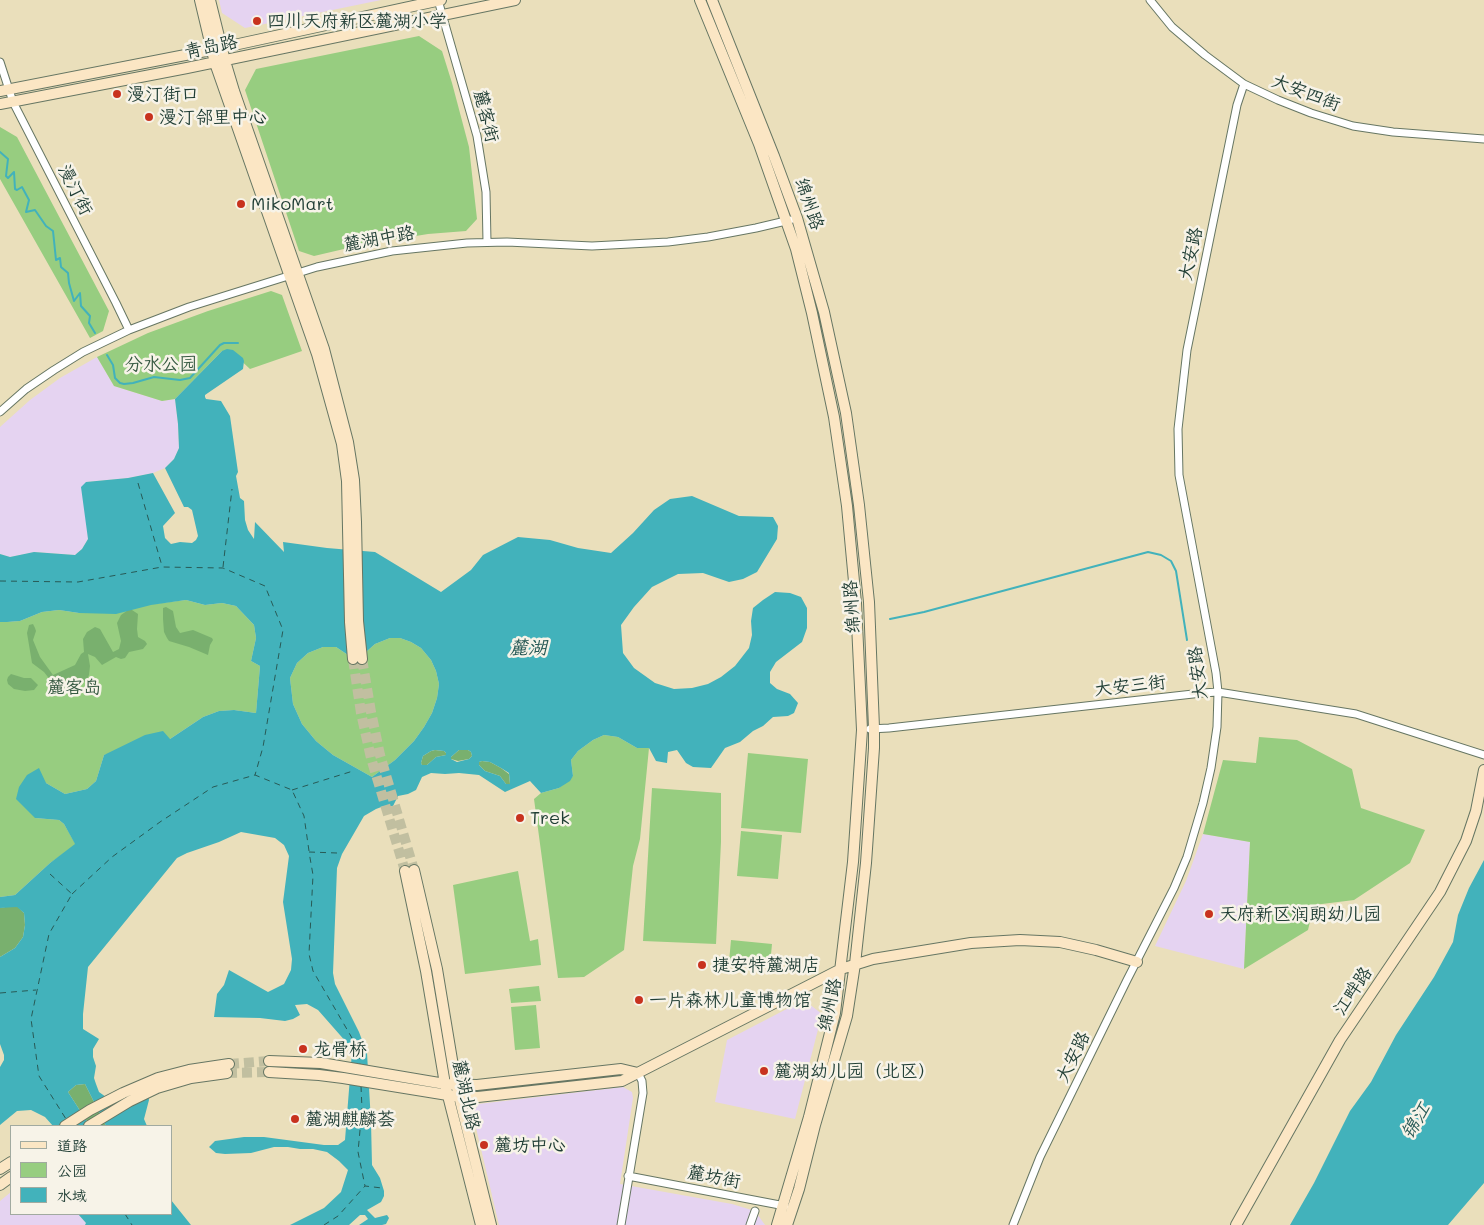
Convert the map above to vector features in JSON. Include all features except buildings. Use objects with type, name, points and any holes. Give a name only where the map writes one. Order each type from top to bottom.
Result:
[{"type":"street","points":[[200,0],[294,274],[342,444],[352,522],[350,622],[357,659]]},
{"type":"street","points":[[210,0],[216,49]]},
{"type":"street","name":"青岛路","points":[[4,90],[216,49],[439,0]]},
{"type":"street","name":"麓客街","points":[[439,0],[482,162],[486,192],[487,242]]},
{"type":"street","name":"青岛路","points":[[0,104],[220,62],[516,0]]},
{"type":"street","name":"绵州路","points":[[700,0],[792,219],[796,249],[834,417],[847,506],[856,603],[862,730],[853,862],[835,1014],[812,1108],[777,1225]]},
{"type":"street","name":"绵州路","points":[[712,0],[774,156],[792,219],[824,312],[846,413],[859,505],[868,602],[874,728],[866,863],[855,964],[847,1016],[787,1225]]},
{"type":"street","name":"大安四街","points":[[1150,0],[1172,26],[1205,55],[1244,84],[1278,100],[1353,126],[1393,132],[1484,139]]},
{"type":"street","name":"漫汀街","points":[[0,62],[4,90],[14,102],[129,330]]},
{"type":"street","name":"大安路","points":[[1013,1225],[1040,1157],[1174,888],[1187,857],[1211,768],[1217,727],[1218,692],[1179,475],[1178,429],[1187,350],[1237,105],[1244,84]]},
{"type":"street","name":"麓湖中路","points":[[0,412],[54,370],[83,352],[129,330],[189,307],[335,262],[392,251],[487,242],[592,246],[658,243],[708,237],[792,219]]},
{"type":"street","name":"大安三街","points":[[862,730],[1218,692],[1356,714],[1484,756]]},
{"type":"street","name":"江畔路","points":[[1236,1225],[1340,1040],[1440,892],[1466,841],[1476,811],[1484,770]]},
{"type":"street","name":"麓湖北路","points":[[456,1084],[437,969],[410,870],[445,1084],[481,1225]]},
{"type":"street","points":[[269,1072],[343,1078],[460,1097],[478,1097],[622,1081],[840,969],[873,959],[971,943],[1020,940],[1060,942],[1137,962]]},
{"type":"street","points":[[269,1061],[346,1067],[445,1084],[477,1085],[621,1069],[638,1073]]},
{"type":"street","points":[[89,1125],[127,1097],[158,1078],[228,1068]]},
{"type":"street","points":[[620,1225],[642,1093],[642,1081],[638,1073]]},
{"type":"street","points":[[456,1084],[492,1225]]},
{"type":"street","points":[[67,1125],[90,1110],[127,1097]]},
{"type":"street","name":"麓坊街","points":[[628,1176],[793,1207]]},
{"type":"street","points":[[750,1225],[755,1211]]},
{"type":"shaded area","name":"四川天府新区麓湖小学","points":[[219,0],[381,0],[245,28],[222,13]]},
{"type":"shaded area","points":[[97,357],[114,386],[162,401],[175,399],[179,448],[174,459],[165,468],[153,473],[128,478],[86,482],[88,539],[82,549],[75,555],[35,552],[10,557],[0,554],[0,427],[30,400],[60,378]]},
{"type":"shaded area","name":"天府新区润朗幼儿园","points":[[1203,834],[1250,842],[1244,969],[1155,946],[1186,881]]},
{"type":"shaded area","name":"麓湖幼儿园（北区）","points":[[804,1000],[822,1014],[795,1119],[715,1102],[727,1040]]},
{"type":"shaded area","name":"麓坊中心","points":[[623,1087],[632,1092],[633,1098],[620,1184],[732,1204],[755,1211],[765,1225],[499,1225],[473,1115],[478,1104]]},
{"type":"shaded area","points":[[10,1193],[10,1215],[79,1215],[86,1223],[85,1225],[0,1225],[0,1201]]},
{"type":"green space","points":[[419,36],[442,51],[469,147],[477,219],[466,231],[428,234],[361,245],[314,256],[299,251],[245,90],[256,69]]},
{"type":"green space","points":[[0,127],[17,137],[109,311],[103,331],[90,338],[0,179]]},
{"type":"green space","name":"分水公园","points":[[271,291],[282,295],[302,351],[250,369],[234,354],[222,351],[175,399],[162,401],[114,386],[97,357],[148,333]]},
{"type":"green space","name":"麓客岛","points":[[186,600],[205,605],[222,603],[236,606],[254,625],[256,638],[251,661],[260,666],[256,713],[234,710],[219,711],[203,717],[170,739],[104,755],[96,781],[87,789],[65,794],[46,783],[35,818],[59,820],[64,824],[76,845],[50,863],[15,895],[0,897],[0,622],[20,621],[42,612],[59,610],[79,613]]},
{"type":"green space","points":[[166,607],[173,611],[176,627],[180,633],[193,630],[212,638],[208,655],[169,641],[164,632],[163,608]]},
{"type":"green space","points":[[128,610],[138,614],[138,637],[147,644],[143,649],[129,652],[125,658],[116,657],[102,665],[95,657],[88,654],[90,666],[86,681],[64,688],[60,687],[32,663],[27,633],[29,625],[33,624],[35,628],[33,640],[40,657],[53,675],[75,665],[84,652],[83,639],[87,632],[95,627],[100,629],[113,652],[119,649],[121,641],[117,623],[121,615]]},
{"type":"green space","points":[[390,638],[400,638],[421,648],[431,660],[439,684],[432,713],[414,741],[395,760],[372,777],[333,755],[316,741],[302,724],[293,704],[290,678],[297,663],[308,653],[323,647],[336,647],[348,655],[366,652],[375,644]]},
{"type":"green space","points":[[11,674],[31,678],[38,685],[34,690],[14,689],[8,684],[7,680]]},
{"type":"green space","points":[[604,735],[618,737],[637,748],[649,748],[640,839],[633,866],[624,950],[584,977],[558,978],[534,799],[541,793],[559,788],[573,776],[571,760],[578,751],[593,740]]},
{"type":"green space","points":[[1259,737],[1297,740],[1352,769],[1361,808],[1425,830],[1410,863],[1354,900],[1314,905],[1308,930],[1244,969],[1250,842],[1203,834],[1223,760],[1256,763]]},
{"type":"green space","points":[[435,750],[444,751],[446,755],[436,757],[427,765],[422,765],[423,756]]},
{"type":"green space","points":[[459,750],[468,750],[472,756],[469,759],[458,761],[451,759]]},
{"type":"green space","points":[[748,753],[808,759],[801,833],[741,828]]},
{"type":"green space","points":[[479,762],[490,762],[509,774],[510,784],[506,784],[500,776],[485,771],[479,765]]},
{"type":"green space","points":[[652,788],[721,793],[721,842],[716,944],[643,941]]},
{"type":"green space","points":[[741,831],[782,835],[778,879],[737,876]]},
{"type":"green space","points":[[518,871],[530,941],[538,939],[541,965],[465,974],[453,885]]},
{"type":"green space","points":[[17,906],[24,913],[23,937],[15,948],[0,957],[0,908]]},
{"type":"green space","points":[[731,940],[772,944],[770,965],[729,962]]},
{"type":"green space","points":[[539,986],[541,1001],[511,1003],[509,989]]},
{"type":"green space","points":[[536,1005],[540,1048],[515,1050],[511,1007]]},
{"type":"green space","points":[[85,1084],[106,1125],[89,1125],[68,1092],[76,1085]]},
{"type":"water","name":"麓湖","points":[[227,349],[233,350],[243,358],[243,369],[205,395],[205,397],[206,399],[221,401],[230,416],[240,498],[244,501],[245,520],[248,530],[254,539],[255,522],[284,552],[283,542],[375,552],[441,592],[471,570],[483,555],[518,537],[550,540],[578,548],[611,553],[654,510],[670,499],[692,496],[739,516],[773,517],[778,526],[777,539],[757,572],[743,579],[729,582],[703,573],[678,574],[652,587],[621,625],[623,653],[634,668],[655,683],[674,689],[692,688],[708,684],[721,677],[735,666],[749,648],[752,635],[751,621],[753,608],[775,592],[790,593],[801,597],[807,608],[807,628],[802,642],[776,662],[770,672],[770,683],[777,689],[790,694],[798,703],[794,713],[788,716],[773,717],[740,742],[725,748],[711,768],[693,767],[686,763],[677,750],[668,752],[667,763],[656,761],[649,748],[637,748],[618,737],[604,735],[593,740],[578,751],[571,760],[573,776],[570,781],[559,788],[541,793],[530,781],[505,792],[479,775],[431,773],[422,777],[416,790],[398,796],[393,806],[384,806],[364,816],[342,854],[337,868],[333,973],[335,984],[359,1032],[367,1053],[372,1165],[380,1178],[384,1196],[381,1202],[367,1210],[375,1218],[387,1215],[389,1218],[386,1224],[359,1225],[368,1219],[365,1215],[360,1215],[349,1225],[290,1225],[324,1208],[341,1192],[348,1170],[327,1152],[313,1149],[274,1147],[251,1153],[225,1154],[216,1153],[209,1147],[215,1141],[244,1137],[264,1137],[324,1145],[338,1145],[345,1140],[352,1052],[347,1043],[318,1010],[307,1004],[295,1005],[300,1015],[285,1021],[260,1018],[214,1017],[217,994],[224,985],[229,970],[268,992],[284,984],[291,970],[292,959],[283,902],[289,856],[284,845],[275,838],[241,832],[177,858],[88,967],[83,1029],[99,1039],[93,1049],[96,1066],[94,1078],[96,1084],[99,1092],[106,1097],[129,1105],[148,1096],[149,1100],[144,1119],[147,1125],[106,1125],[85,1084],[76,1085],[68,1092],[89,1125],[52,1125],[45,1117],[31,1110],[17,1111],[0,1125],[0,1067],[4,1060],[4,1055],[0,1044],[0,957],[15,948],[23,937],[25,925],[24,913],[17,907],[0,908],[0,897],[15,895],[50,863],[75,844],[64,824],[59,820],[35,818],[16,799],[19,787],[27,775],[39,768],[46,783],[65,794],[87,789],[96,781],[104,755],[145,735],[163,731],[170,739],[203,717],[219,711],[234,710],[256,713],[260,666],[251,661],[256,638],[254,625],[236,606],[222,603],[205,605],[186,600],[151,605],[116,614],[79,613],[59,610],[42,612],[20,621],[0,622],[0,554],[10,557],[34,552],[75,555],[82,549],[88,539],[81,487],[86,482],[128,478],[153,473],[175,513],[163,526],[165,538],[171,544],[180,542],[192,543],[196,540],[198,536],[192,510],[184,507],[165,468],[174,459],[179,448],[175,399],[222,351]],"holes":[[[390,638],[400,638],[421,648],[431,660],[439,684],[432,713],[414,741],[395,760],[372,777],[333,755],[316,741],[302,724],[293,704],[290,678],[297,663],[308,653],[323,647],[336,647],[348,655],[366,652],[375,644]],[[435,750],[444,751],[446,755],[436,757],[427,765],[422,765],[423,756]],[[459,750],[468,750],[472,756],[469,759],[457,762],[451,759]],[[479,762],[490,762],[509,773],[510,784],[506,784],[500,776],[485,771],[479,765]]]},
{"type":"water","name":"锦江","points":[[1484,860],[1484,1183],[1448,1225],[1290,1225],[1314,1183],[1350,1111],[1371,1082],[1396,1035],[1434,977],[1453,942],[1458,915],[1469,888]]},
{"type":"water","points":[[172,1201],[191,1225],[85,1225],[86,1223],[79,1215],[172,1215]]},
{"type":"waterway","points":[[0,152],[8,159],[6,176],[8,178],[14,172],[15,189],[17,190],[22,187],[29,200],[26,212],[35,210],[46,226],[53,231],[56,260],[60,258],[61,267],[68,273],[74,301],[80,293],[81,306],[90,316],[89,323],[95,333]]},
{"type":"waterway","points":[[107,355],[113,365],[115,378],[120,383],[133,383],[154,377],[180,380],[190,378],[220,345],[224,343],[238,343]]},
{"type":"waterway","points":[[890,619],[924,612],[1148,552],[1161,555],[1171,561],[1176,571],[1187,640]]},
{"type":"ferry route","points":[[138,483],[162,566]]},
{"type":"ferry route","points":[[223,567],[232,489]]},
{"type":"ferry route","points":[[0,581],[78,582],[162,567],[223,568],[265,586],[283,630],[263,747],[255,775]]},
{"type":"ferry route","points":[[292,790],[353,771]]},
{"type":"ferry route","points":[[72,894],[112,857],[213,787],[255,775],[292,790],[304,816],[309,851]]},
{"type":"ferry route","points":[[337,853],[309,852],[313,875],[309,954],[313,971],[359,1050],[360,1065]]},
{"type":"ferry route","points":[[50,874],[72,894],[49,934],[31,1019],[39,1076],[66,1119]]},
{"type":"ferry route","points":[[0,993],[36,990]]},
{"type":"ferry route","points":[[361,1086],[362,1109],[358,1152],[365,1186]]},
{"type":"ferry route","points":[[324,1225],[338,1216],[365,1186],[382,1188]]},
{"type":"ferry route","points":[[126,1215],[132,1225]]},
{"type":"tunnel","points":[[353,659],[361,713],[371,758],[405,871]]},
{"type":"tunnel","points":[[362,659],[380,755],[414,870]]},
{"type":"tunnel","points":[[229,1064],[269,1061]]},
{"type":"tunnel","points":[[227,1073],[269,1072]]},
{"type":"place","name":"四川天府新区麓湖小学","points":[[257,21]]},
{"type":"place","name":"漫汀街口","points":[[117,94]]},
{"type":"place","name":"漫汀邻里中心","points":[[149,117]]},
{"type":"place","name":"MikoMart","points":[[241,204]]},
{"type":"place","name":"Trek","points":[[520,818]]},
{"type":"place","name":"天府新区润朗幼儿园","points":[[1209,914]]},
{"type":"place","name":"捷安特麓湖店","points":[[702,965]]},
{"type":"place","name":"一片森林儿童博物馆","points":[[639,1000]]},
{"type":"place","name":"龙骨桥","points":[[303,1049]]},
{"type":"place","name":"麓湖幼儿园（北区）","points":[[764,1071]]},
{"type":"place","name":"麓湖麒麟荟","points":[[295,1119]]},
{"type":"place","name":"麓坊中心","points":[[484,1145]]}]
